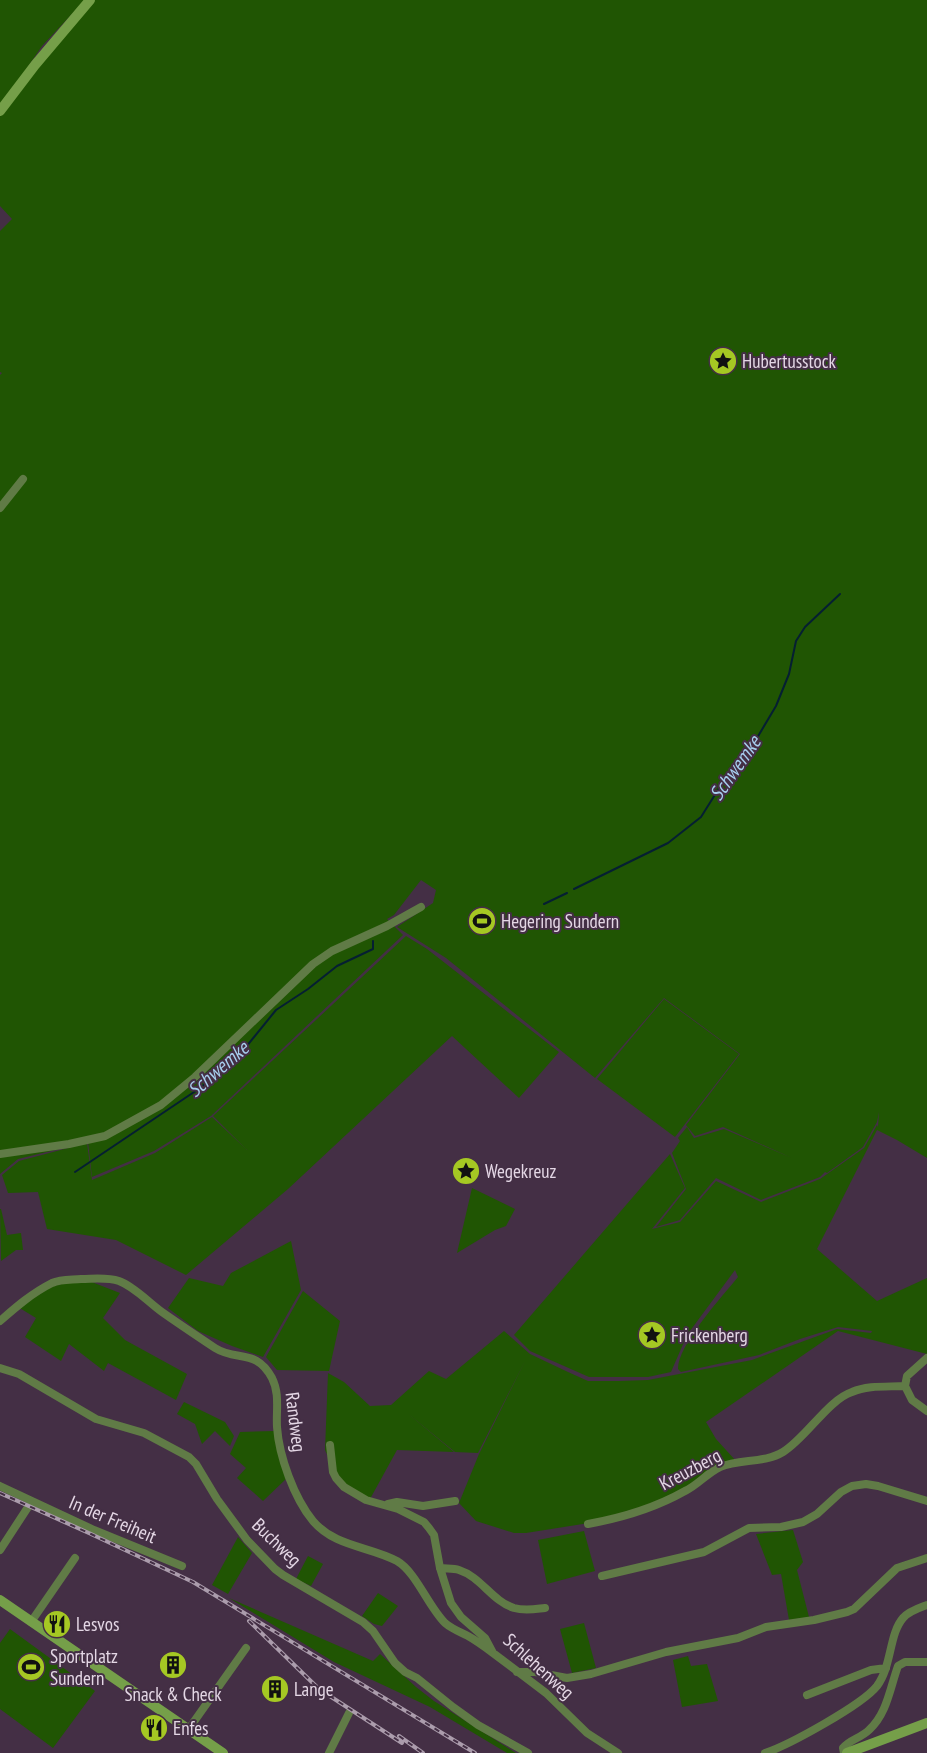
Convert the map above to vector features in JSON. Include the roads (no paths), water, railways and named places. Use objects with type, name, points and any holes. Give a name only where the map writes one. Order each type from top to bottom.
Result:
[{"type":"main road","points":[[0,111],[35,65],[90,0]]},
{"type":"main road","points":[[0,1600],[223,1753]]},
{"type":"main road","points":[[845,1753],[927,1723]]},
{"type":"street","points":[[0,508],[23,479]]},
{"type":"street","points":[[0,1154],[69,1144],[105,1136],[161,1105],[195,1077],[313,964],[332,951],[387,926],[421,907]]},
{"type":"street","name":"Randweg","points":[[0,1321],[23,1301],[56,1281],[111,1280],[124,1284],[218,1350],[257,1360],[267,1371],[274,1384],[278,1406],[277,1429],[286,1469],[296,1493],[313,1522],[332,1537],[342,1542],[389,1557],[402,1564],[410,1572],[428,1600],[447,1624],[469,1636],[493,1653]]},
{"type":"street","points":[[927,1358],[907,1376],[905,1386],[912,1400],[927,1411]]},
{"type":"street","name":"Buchweg","points":[[0,1368],[24,1377],[96,1418],[144,1433],[191,1459],[217,1499],[248,1540],[279,1572],[363,1622],[373,1631],[395,1663],[405,1672],[417,1678],[478,1725],[528,1753]]},
{"type":"street","name":"Kreuzberg","points":[[588,1524],[621,1517],[663,1501],[686,1491],[713,1471],[724,1466],[780,1454],[793,1444],[837,1400],[851,1392],[874,1387],[905,1386]]},
{"type":"street","name":"Schlehenweg","points":[[330,1445],[331,1466],[340,1483],[357,1496],[398,1509],[424,1522],[434,1534],[440,1568],[454,1607],[461,1617],[485,1638],[493,1653],[550,1696],[587,1733],[618,1753]]},
{"type":"street","points":[[602,1576],[704,1552],[749,1528],[781,1527],[803,1522],[817,1514],[841,1492],[852,1486],[866,1484],[878,1486],[927,1500]]},
{"type":"street","name":"In der Freiheit","points":[[0,1486],[94,1530],[182,1566]]},
{"type":"street","points":[[0,1550],[32,1501]]},
{"type":"street","name":"Schlehenweg","points":[[386,1505],[397,1502],[423,1506],[455,1501]]},
{"type":"street","points":[[31,1622],[75,1558]]},
{"type":"street","points":[[517,1672],[535,1672],[567,1678],[591,1674],[658,1654],[731,1640],[766,1627],[814,1620],[847,1612],[854,1609],[897,1568],[927,1558]]},
{"type":"street","points":[[440,1568],[461,1571],[509,1606],[525,1610],[545,1608]]},
{"type":"street","points":[[765,1753],[818,1727],[858,1702],[877,1685],[886,1668],[902,1619],[910,1612],[927,1605]]},
{"type":"street","points":[[188,1730],[246,1648]]},
{"type":"street","points":[[845,1753],[843,1748],[861,1737],[874,1726],[880,1717],[886,1706],[898,1666],[905,1662],[927,1662]]},
{"type":"street","points":[[807,1695],[871,1670],[886,1668]]},
{"type":"street","points":[[329,1753],[349,1713]]},
{"type":"waterway","name":"Schwemke","points":[[574,889],[668,843],[701,817],[728,774],[757,738],[776,706],[789,674],[796,641],[805,627],[840,594]]},
{"type":"waterway","name":"Schwemke","points":[[544,904],[567,893]]},
{"type":"waterway","name":"Schwemke","points":[[75,1172],[200,1088],[237,1058],[276,1010],[308,989],[337,966],[373,949],[373,941]]},
{"type":"railway","points":[[0,1493],[193,1582],[475,1753]]},
{"type":"railway","points":[[249,1621],[319,1689],[402,1743]]},
{"type":"railway","points":[[399,1736],[423,1753]]},
{"type":"place","name":"Hubertusstock","points":[[723,361]]},
{"type":"place","name":"Hegering Sundern","points":[[482,921]]},
{"type":"place","name":"Wegekreuz","points":[[466,1171]]},
{"type":"place","name":"Frickenberg","points":[[652,1335]]},
{"type":"place","name":"Lesvos","points":[[57,1624]]},
{"type":"place","name":"Snack & Check","points":[[173,1665]]},
{"type":"place","name":"Sportplatz Sundern","points":[[31,1667]]},
{"type":"place","name":"Lange","points":[[275,1689]]},
{"type":"place","name":"Enfes","points":[[154,1728]]}]
